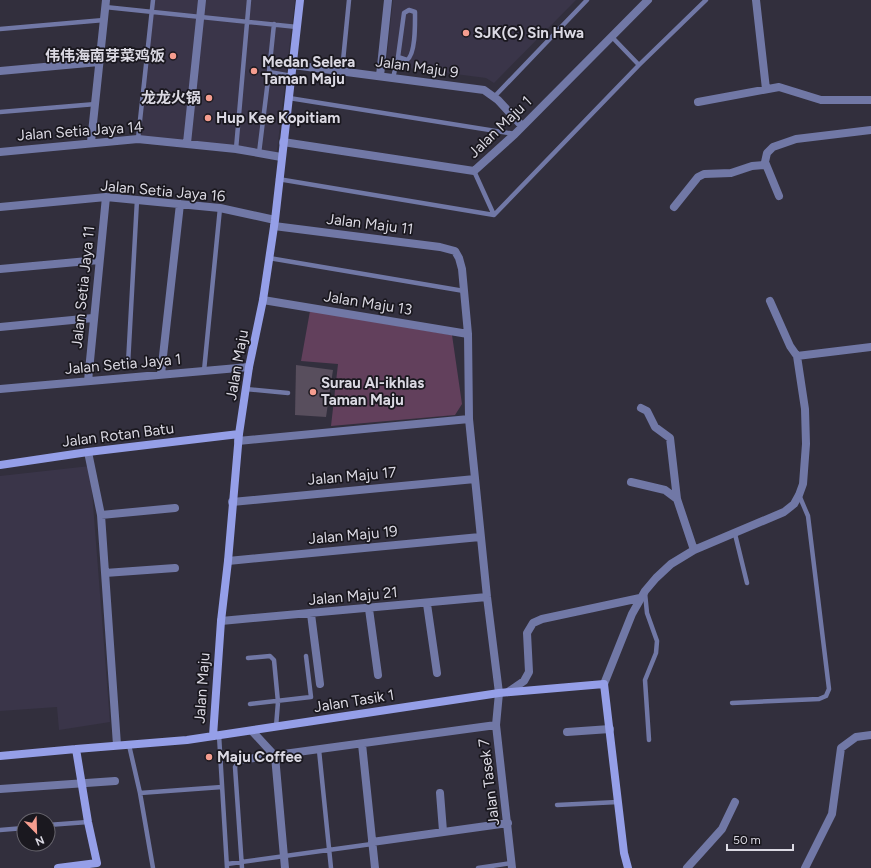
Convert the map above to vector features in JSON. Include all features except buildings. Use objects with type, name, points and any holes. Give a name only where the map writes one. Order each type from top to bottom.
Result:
[{"type":"street","points":[[186,143],[202,0]]},
{"type":"street","name":"Jalan Maju","points":[[216,736],[221,622],[239,437],[249,367],[263,300],[274,223],[300,0]]},
{"type":"street","points":[[380,76],[388,0]]},
{"type":"street","name":"Jalan Maju 1","points":[[283,142],[474,171],[515,134],[648,0]]},
{"type":"street","points":[[756,0],[766,89]]},
{"type":"street","points":[[91,142],[105,3]]},
{"type":"street","points":[[0,71],[99,62]]},
{"type":"street","name":"Jalan Maju 9","points":[[293,65],[484,90],[494,97],[522,126]]},
{"type":"street","points":[[698,102],[779,87],[821,100],[871,100]]},
{"type":"street","points":[[779,196],[765,165],[767,153],[773,147],[796,139],[871,130]]},
{"type":"street","name":"Jalan Setia Jaya 14","points":[[0,152],[91,142],[138,139],[236,149],[281,157]]},
{"type":"street","points":[[674,207],[698,177],[704,174],[731,173],[752,166],[765,165]]},
{"type":"street","name":"Jalan Setia Jaya 16","points":[[0,207],[106,197],[220,208],[274,223]]},
{"type":"street","name":"Jalan Setia Jaya 11","points":[[88,381],[106,197]]},
{"type":"street","points":[[161,374],[180,204]]},
{"type":"street","name":"Jalan Maju 11","points":[[274,223],[444,248],[455,252],[459,258]]},
{"type":"street","name":"Jalan Tasek 7","points":[[459,258],[462,269],[468,334],[469,420],[480,537],[499,693],[496,725],[512,866]]},
{"type":"street","points":[[0,269],[99,260]]},
{"type":"street","name":"Jalan Maju 13","points":[[263,300],[468,334]]},
{"type":"street","points":[[628,868],[624,853],[604,684],[632,614],[643,595],[672,564],[694,550],[736,534],[784,512],[794,504],[800,496],[803,484],[806,427],[797,356],[790,346],[770,301]]},
{"type":"street","points":[[0,327],[93,318]]},
{"type":"street","points":[[797,356],[871,347]]},
{"type":"street","name":"Jalan Setia Jaya 1","points":[[0,389],[249,367]]},
{"type":"street","points":[[641,408],[647,411],[655,427],[670,438],[677,499],[694,550]]},
{"type":"street","points":[[239,437],[469,420]]},
{"type":"street","name":"Jalan Rotan Batu","points":[[0,465],[88,452],[239,437]]},
{"type":"street","points":[[88,452],[101,515],[117,745]]},
{"type":"street","name":"Jalan Maju 17","points":[[232,502],[475,479]]},
{"type":"street","points":[[632,482],[665,490],[677,499]]},
{"type":"street","points":[[101,515],[175,508]]},
{"type":"street","name":"Jalan Maju 19","points":[[228,561],[480,537]]},
{"type":"street","points":[[105,573],[175,568]]},
{"type":"street","points":[[508,692],[524,681],[529,672],[527,633],[532,623],[542,619],[643,595]]},
{"type":"street","name":"Jalan Maju 21","points":[[221,622],[427,604],[487,597]]},
{"type":"street","points":[[427,604],[437,673]]},
{"type":"street","points":[[369,609],[378,676]]},
{"type":"street","points":[[311,614],[320,684]]},
{"type":"street","name":"Jalan Tasik 1","points":[[0,756],[216,736],[499,693],[604,684]]},
{"type":"street","points":[[240,760],[496,725]]},
{"type":"street","points":[[567,732],[610,729]]},
{"type":"street","points":[[252,731],[275,756],[285,868]]},
{"type":"street","points":[[805,868],[832,814],[841,748],[856,738],[871,735]]},
{"type":"street","points":[[362,744],[375,868]]},
{"type":"street","points":[[59,868],[97,866],[76,749]]},
{"type":"street","points":[[0,789],[115,781]]},
{"type":"street","points":[[440,793],[443,831]]},
{"type":"street","points":[[687,868],[722,829],[735,802]]},
{"type":"street","points":[[372,843],[443,831],[508,823]]},
{"type":"lane","points":[[138,139],[153,0]]},
{"type":"lane","points":[[236,149],[249,0]]},
{"type":"lane","points":[[342,71],[349,0]]},
{"type":"lane","points":[[494,97],[587,0]]},
{"type":"lane","points":[[494,215],[639,65],[706,0]]},
{"type":"lane","points":[[105,3],[152,12],[297,27]]},
{"type":"lane","points":[[393,78],[398,57],[404,13],[409,10],[415,12],[413,50],[410,58],[407,60],[398,57]]},
{"type":"lane","points":[[0,29],[104,20]]},
{"type":"lane","points":[[259,153],[274,24]]},
{"type":"lane","points":[[612,37],[639,65]]},
{"type":"lane","points":[[269,72],[292,76]]},
{"type":"lane","points":[[289,98],[515,134]]},
{"type":"lane","points":[[0,112],[96,104]]},
{"type":"lane","points":[[474,171],[494,215]]},
{"type":"lane","points":[[278,179],[494,215]]},
{"type":"lane","points":[[128,364],[137,200]]},
{"type":"lane","points":[[204,371],[220,208]]},
{"type":"lane","points":[[268,258],[464,291]]},
{"type":"lane","points":[[246,389],[288,393]]},
{"type":"lane","points":[[732,704],[819,699],[826,696],[829,689],[808,516],[800,496]]},
{"type":"lane","points":[[736,534],[747,583]]},
{"type":"lane","points":[[643,595],[647,613],[657,641],[656,653],[645,680],[649,740]]},
{"type":"lane","points":[[250,704],[278,702],[311,697],[306,656]]},
{"type":"lane","points":[[248,658],[273,657],[278,702],[276,726]]},
{"type":"lane","points":[[216,736],[222,787],[227,866],[242,862],[372,843]]},
{"type":"lane","points":[[129,745],[140,793],[153,868]]},
{"type":"lane","points":[[319,750],[331,868]]},
{"type":"lane","points":[[240,760],[234,767],[242,868]]},
{"type":"lane","points":[[140,793],[222,787]]},
{"type":"lane","points":[[557,804],[618,802]]},
{"type":"lane","points":[[56,825],[88,822]]},
{"type":"lane","points":[[0,830],[16,829]]},
{"type":"lane","points":[[478,868],[512,866]]},
{"type":"shaded area","points":[[151,0],[295,0],[276,159],[233,151],[136,143]]},
{"type":"shaded area","name":"SJK(C) Sin Hwa","points":[[393,0],[576,0],[494,83],[486,78],[386,65]]},
{"type":"shaded area","points":[[310,311],[452,335],[462,404],[455,415],[331,426],[338,364],[301,361]]},
{"type":"shaded area","points":[[90,466],[110,722],[59,730],[57,707],[0,711],[0,476]]},
{"type":"place","name":"SJK(C) Sin Hwa","points":[[466,33]]},
{"type":"place","name":"伟伟海南芽菜鸡饭","points":[[173,56]]},
{"type":"place","name":"Medan Selera Taman Maju","points":[[254,71]]},
{"type":"place","name":"龙龙火锅","points":[[209,98]]},
{"type":"place","name":"Hup Kee Kopitiam","points":[[208,118]]},
{"type":"place","name":"Surau Al-ikhlas Taman Maju","points":[[313,392]]},
{"type":"place","name":"Maju Coffee","points":[[209,757]]}]
